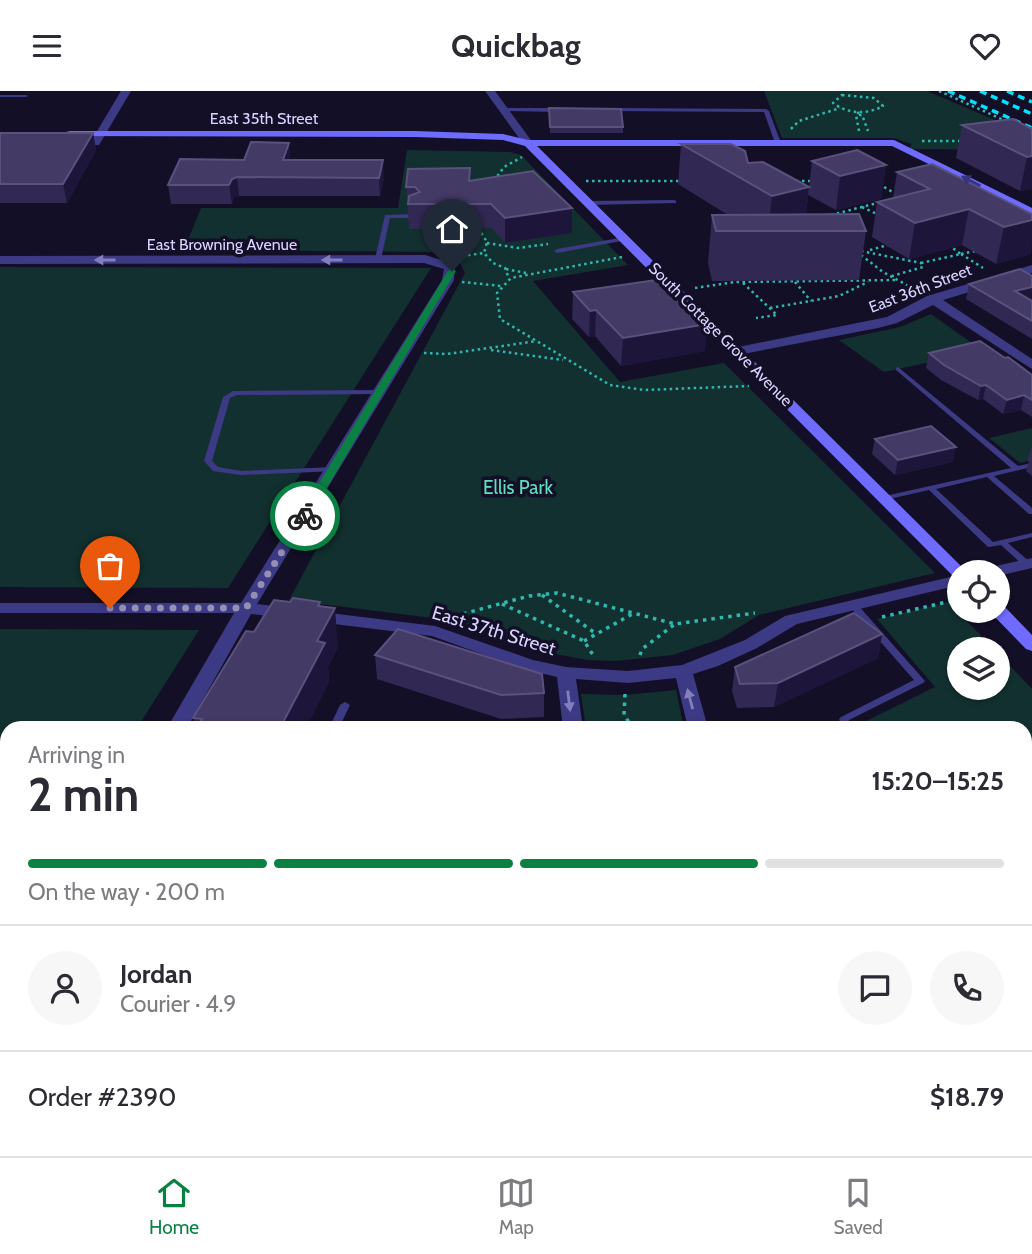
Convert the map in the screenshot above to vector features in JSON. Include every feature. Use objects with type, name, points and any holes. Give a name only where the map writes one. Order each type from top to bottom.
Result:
[{"type":"main road","name":"East 35th Street","points":[[57,139],[894,143]]},
{"type":"main road","name":"South Cottage Grove Avenue","points":[[528,143],[947,560]]},
{"type":"main road","points":[[894,143],[1032,212]]},
{"type":"main road","points":[[1010,622],[1032,645]]},
{"type":"street","points":[[98,139],[126,91]]},
{"type":"street","name":"South Cottage Grove Avenue","points":[[490,91],[528,143]]},
{"type":"street","name":"East Browning Avenue","points":[[0,260],[450,260]]},
{"type":"street","points":[[181,721],[246,608],[448,281],[450,260]]},
{"type":"street","name":"East 36th Street","points":[[738,351],[873,325],[904,314],[927,296],[1032,269]]},
{"type":"street","points":[[927,296],[1032,365]]},
{"type":"street","points":[[1010,568],[1030,564]]},
{"type":"street","name":"East 37th Street","points":[[0,608],[246,608],[435,631],[529,665],[566,673],[628,677],[682,671],[751,645],[790,620],[947,583]]},
{"type":"street","points":[[682,671],[696,721]]},
{"type":"street","points":[[566,673],[572,721]]},
{"type":"lane","points":[[0,96],[26,96]]},
{"type":"lane","points":[[504,110],[559,110]]},
{"type":"lane","points":[[600,110],[766,110],[778,143]]},
{"type":"lane","points":[[588,203],[674,202]]},
{"type":"lane","points":[[378,259],[387,216],[415,216]]},
{"type":"lane","points":[[557,251],[625,239]]},
{"type":"lane","points":[[898,369],[1017,468]]},
{"type":"lane","points":[[333,469],[241,473],[216,469],[208,461],[227,397],[236,393],[380,392]]},
{"type":"lane","points":[[885,498],[1032,465]]},
{"type":"lane","points":[[989,475],[1032,512]]},
{"type":"lane","points":[[931,488],[991,545],[1032,535]]},
{"type":"lane","points":[[1003,543],[1030,564]]},
{"type":"lane","points":[[845,721],[920,681],[855,606]]},
{"type":"lane","points":[[337,721],[345,705]]},
{"type":"path","points":[[939,91],[1009,122]]},
{"type":"path","points":[[842,95],[867,96],[883,103],[880,109],[859,113],[840,108],[833,103],[842,95]]},
{"type":"path","points":[[788,135],[799,121],[840,108]]},
{"type":"path","points":[[859,113],[870,137]]},
{"type":"path","points":[[859,113],[856,115],[861,137]]},
{"type":"path","points":[[894,143],[967,141]]},
{"type":"path","points":[[491,189],[497,174],[511,161],[525,156]]},
{"type":"path","points":[[824,217],[901,197],[873,180]]},
{"type":"path","points":[[583,181],[692,181]]},
{"type":"path","points":[[794,181],[817,181]]},
{"type":"path","points":[[857,204],[884,216]]},
{"type":"path","points":[[478,228],[487,243],[484,253]]},
{"type":"path","points":[[944,241],[991,272]]},
{"type":"path","points":[[487,243],[518,248],[549,244],[557,251]]},
{"type":"path","points":[[868,251],[888,245]]},
{"type":"path","points":[[927,296],[892,277],[858,251],[921,263],[975,251]]},
{"type":"path","points":[[450,260],[484,253]]},
{"type":"path","points":[[484,253],[493,263],[532,274]]},
{"type":"path","points":[[623,257],[509,279],[497,293],[500,305],[498,316],[502,322],[540,341],[596,379],[625,388],[664,390],[751,386]]},
{"type":"path","points":[[892,277],[923,267],[921,263]]},
{"type":"path","points":[[505,268],[509,279]]},
{"type":"path","points":[[693,289],[742,282],[898,280]]},
{"type":"path","points":[[459,281],[501,286]]},
{"type":"path","points":[[770,308],[839,296],[869,281]]},
{"type":"path","points":[[742,282],[777,314],[756,318]]},
{"type":"path","points":[[795,282],[811,301]]},
{"type":"path","points":[[424,353],[447,354],[540,341]]},
{"type":"path","points":[[486,349],[566,361]]},
{"type":"path","points":[[456,616],[540,594],[557,593],[675,624],[755,613]]},
{"type":"path","points":[[540,594],[595,633]]},
{"type":"path","points":[[880,617],[947,602]]},
{"type":"path","points":[[501,604],[584,641],[593,655]]},
{"type":"path","points":[[584,641],[634,613]]},
{"type":"path","points":[[640,655],[642,649],[675,624]]},
{"type":"path","points":[[625,694],[624,715],[628,721]]},
{"type":"green space","points":[[764,91],[927,91],[1032,136],[1032,150],[910,149],[911,144],[894,138],[782,138]]},
{"type":"green space","name":"Ellis Park","points":[[407,150],[510,152],[521,155],[628,265],[533,281],[620,382],[724,363],[935,573],[759,615],[720,639],[673,655],[615,661],[588,660],[533,650],[456,621],[289,600],[465,273],[458,259],[432,252],[184,250],[201,208],[398,208]]},
{"type":"green space","points":[[0,267],[431,268],[228,588],[0,587]]},
{"type":"green space","points":[[931,314],[983,351],[884,372],[839,340],[900,327]]},
{"type":"green space","points":[[1032,428],[1032,460],[1020,463],[989,438]]},
{"type":"green space","points":[[947,602],[947,623],[969,623],[982,637],[947,637],[947,700],[1010,700],[1010,666],[1032,689],[1032,721],[866,721],[935,687],[877,619]]},
{"type":"green space","points":[[0,629],[199,630],[141,721],[0,721]]},
{"type":"green space","points":[[676,690],[683,721],[585,721],[581,694],[625,695]]},
{"type":"building","points":[[549,108],[621,109],[623,127],[550,127]]},
{"type":"building","points":[[1013,119],[1032,129],[1032,156],[1027,157],[962,125]]},
{"type":"building","points":[[0,133],[93,133],[63,184],[0,184]]},
{"type":"building","points":[[251,142],[289,143],[283,160],[383,160],[379,178],[237,177],[232,179],[229,185],[168,185],[180,159],[244,160]]},
{"type":"building","points":[[681,144],[731,144],[745,151],[748,163],[763,162],[809,187],[772,196]]},
{"type":"building","points":[[857,150],[886,165],[840,176],[812,161]]},
{"type":"building","points":[[932,164],[1032,214],[1032,220],[1004,227],[969,209],[915,223],[877,202],[930,189],[897,172]]},
{"type":"building","points":[[470,168],[469,181],[533,171],[572,208],[505,218],[491,204],[408,204],[409,196],[420,192],[415,187],[406,187],[408,169]]},
{"type":"building","points":[[859,214],[866,231],[716,231],[712,215]]},
{"type":"building","points":[[1020,269],[1032,276],[1032,287],[1015,291],[1032,301],[1032,321],[969,284]]},
{"type":"building","points":[[663,279],[707,324],[623,338],[596,310],[590,311],[573,292]]},
{"type":"building","points":[[980,341],[1032,375],[1032,400],[1024,395],[1007,400],[986,385],[981,386],[944,365],[929,353]]},
{"type":"building","points":[[931,426],[956,447],[898,460],[875,439]]},
{"type":"building","points":[[293,598],[320,602],[318,606],[335,608],[317,641],[325,643],[284,721],[201,721],[202,719],[193,718],[246,631],[254,632],[274,600],[290,602]]},
{"type":"building","points":[[854,613],[882,634],[778,683],[740,684],[735,667]]},
{"type":"building","points":[[398,629],[542,674],[544,693],[501,695],[375,655]]},
{"type":"railway","points":[[948,91],[1032,128]]},
{"type":"railway","points":[[980,91],[1032,114]]},
{"type":"railway","points":[[1007,91],[1032,102]]},
{"type":"way so far","points":[[110,608],[246,608],[305,516]]},
{"type":"route","points":[[305,516],[452,271]]}]
